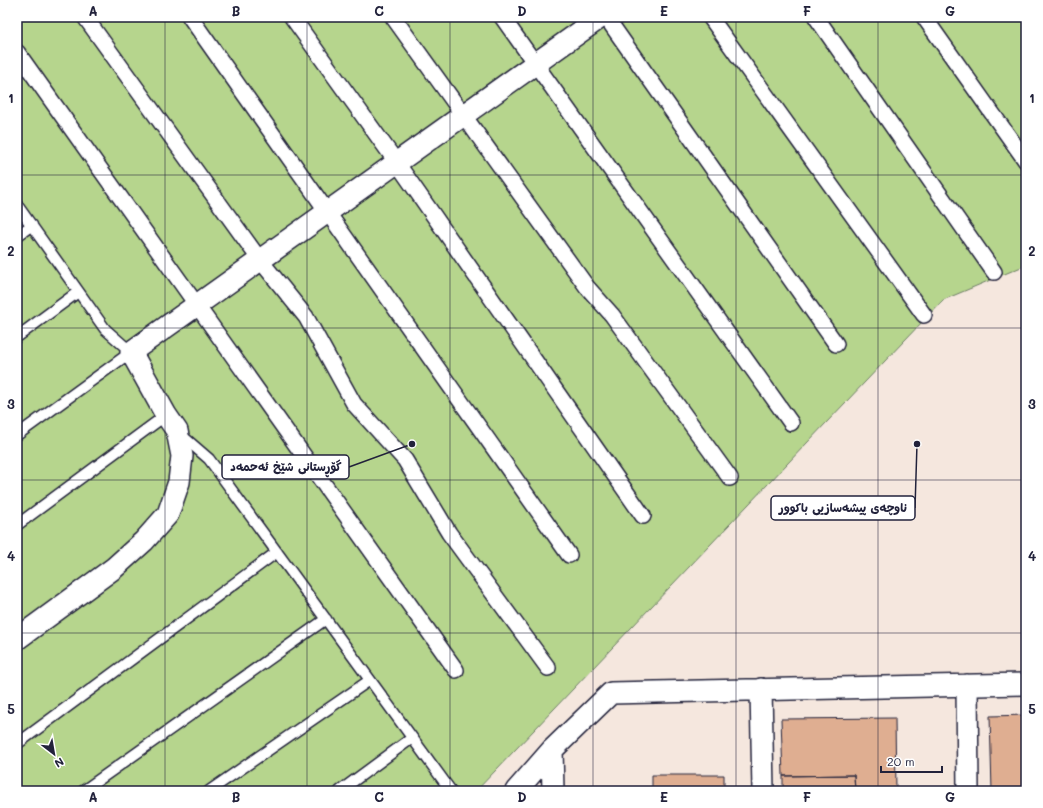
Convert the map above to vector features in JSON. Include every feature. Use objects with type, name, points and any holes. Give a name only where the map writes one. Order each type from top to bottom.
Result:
[{"type":"street","points":[[85,17],[260,260],[306,317],[354,404],[404,460],[449,533],[548,668]]},
{"type":"street","points":[[190,17],[569,555]]},
{"type":"street","points":[[292,17],[397,162],[643,516]]},
{"type":"street","points":[[393,17],[587,287],[612,315],[730,478]]},
{"type":"street","points":[[502,17],[790,422]]},
{"type":"street","points":[[17,639],[114,568],[144,541],[168,514],[179,475],[182,456],[172,423],[131,352],[601,17]]},
{"type":"street","points":[[606,17],[836,344]]},
{"type":"street","points":[[710,17],[924,316]]},
{"type":"street","points":[[816,17],[994,272]]},
{"type":"street","points":[[924,17],[1026,162]]},
{"type":"street","points":[[17,52],[456,670]]},
{"type":"street","points":[[516,791],[552,750],[611,693],[1026,684]]},
{"type":"street","points":[[967,685],[968,791]]},
{"type":"street","points":[[761,690],[763,791]]},
{"type":"street","points":[[552,750],[553,791]]},
{"type":"lane","points":[[17,205],[105,329],[131,352],[17,435]]},
{"type":"lane","points":[[17,236],[32,225]]},
{"type":"lane","points":[[17,337],[78,292]]},
{"type":"lane","points":[[17,525],[172,423],[209,459],[451,791]]},
{"type":"lane","points":[[17,744],[277,552]]},
{"type":"lane","points":[[83,791],[326,619]]},
{"type":"lane","points":[[209,791],[370,680]]},
{"type":"lane","points":[[340,791],[412,738]]},
{"type":"shaded area","points":[[1026,265],[1026,791],[476,791],[943,300]]},
{"type":"green space","points":[[17,17],[1026,17],[1026,265],[943,300],[476,791],[17,791]]},
{"type":"building","points":[[1026,715],[1026,791],[992,791],[990,716]]},
{"type":"building","points":[[895,718],[896,791],[855,791],[854,775],[783,776],[781,719]]},
{"type":"building","points":[[652,775],[724,775],[724,791],[652,791]]},
{"type":"building","points":[[854,775],[855,791],[783,791],[783,776]]},
{"type":"place","name":"گۆڕستانی شێخ ئەحمەد","points":[[412,444]]},
{"type":"place","name":"ناوچەی پیشەسازیی باکوور","points":[[917,444]]}]
